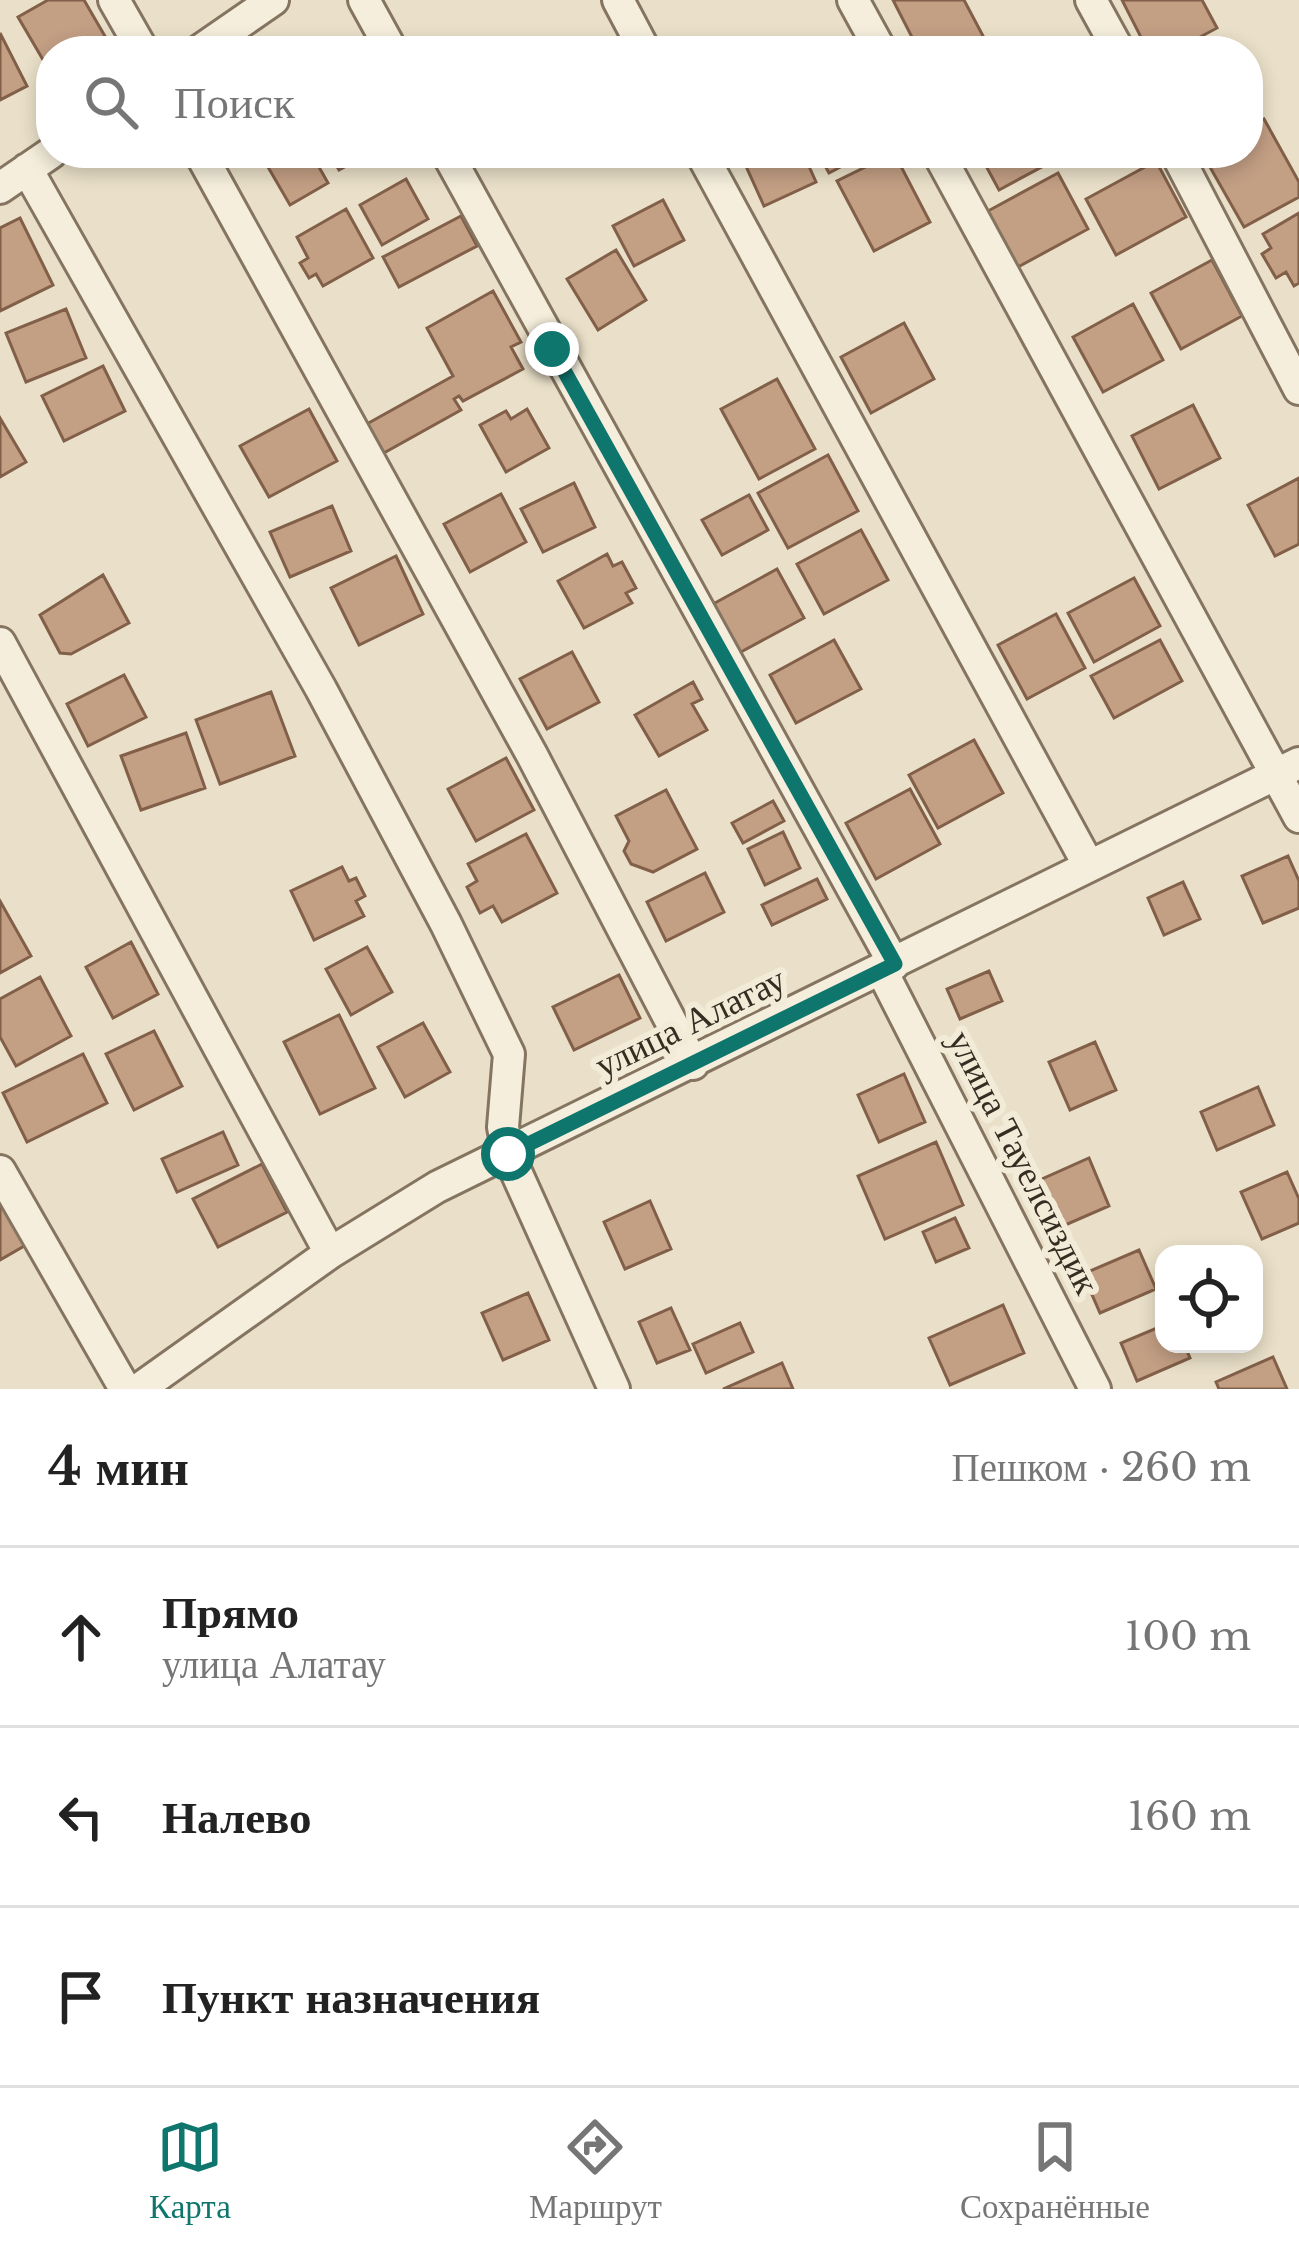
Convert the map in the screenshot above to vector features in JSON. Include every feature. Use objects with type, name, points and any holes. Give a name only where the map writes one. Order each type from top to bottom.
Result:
[{"type":"street","points":[[114,0],[134,36]]},
{"type":"street","points":[[221,36],[273,0]]},
{"type":"street","points":[[364,0],[384,36]]},
{"type":"street","points":[[618,0],[637,36]]},
{"type":"street","points":[[853,0],[873,36]]},
{"type":"street","points":[[1091,0],[1111,36]]},
{"type":"street","points":[[0,188],[36,163]]},
{"type":"street","points":[[43,168],[446,924],[509,1054],[503,1127],[508,1154],[614,1389]]},
{"type":"street","points":[[208,168],[532,754],[692,1064]]},
{"type":"street","name":"улица Тауелсиздик","points":[[455,168],[888,967],[1095,1389]]},
{"type":"street","points":[[709,168],[1089,866]]},
{"type":"street","points":[[947,168],[1288,767],[1299,817]]},
{"type":"street","points":[[1184,168],[1299,389]]},
{"type":"street","points":[[0,643],[330,1253]]},
{"type":"street","name":"улица Алатау","points":[[139,1389],[330,1253],[437,1187],[1288,767]]},
{"type":"street","points":[[0,1171],[124,1389]]},
{"type":"building","points":[[48,0],[84,0],[105,36],[36,36],[36,48],[18,17]]},
{"type":"building","points":[[893,0],[964,0],[983,36],[911,36]]},
{"type":"building","points":[[1122,0],[1202,0],[1217,28],[1202,36],[1140,36]]},
{"type":"building","points":[[0,33],[27,86],[0,100]]},
{"type":"building","points":[[1263,120],[1299,182],[1299,197],[1244,227],[1211,168],[1263,168]]},
{"type":"building","points":[[269,168],[320,168],[328,183],[290,205]]},
{"type":"building","points":[[747,168],[810,168],[816,182],[764,206]]},
{"type":"building","points":[[863,168],[902,168],[930,222],[874,251],[837,181]]},
{"type":"building","points":[[987,168],[1040,168],[999,190]]},
{"type":"building","points":[[1143,168],[1160,168],[1186,217],[1116,255],[1086,199]]},
{"type":"building","points":[[1058,173],[1088,229],[1018,267],[988,211]]},
{"type":"building","points":[[406,179],[428,219],[382,245],[360,205]]},
{"type":"building","points":[[663,200],[684,240],[634,266],[613,226]]},
{"type":"building","points":[[346,209],[373,258],[323,286],[316,274],[309,278],[300,263],[308,258],[297,237]]},
{"type":"building","points":[[1299,213],[1299,283],[1294,286],[1286,272],[1276,278],[1262,254],[1271,248],[1263,234]]},
{"type":"building","points":[[461,216],[477,246],[399,287],[383,257]]},
{"type":"building","points":[[20,218],[53,285],[0,311],[0,228]]},
{"type":"building","points":[[616,250],[646,300],[598,330],[567,279]]},
{"type":"building","points":[[1212,260],[1242,316],[1181,349],[1151,293]]},
{"type":"building","points":[[493,291],[521,342],[511,347],[523,369],[463,401],[459,396],[454,399],[461,410],[382,454],[365,425],[453,376],[427,328]]},
{"type":"building","points":[[1133,304],[1163,360],[1103,392],[1073,337]]},
{"type":"building","points":[[66,309],[86,358],[26,382],[6,333]]},
{"type":"building","points":[[904,323],[934,379],[871,413],[841,357]]},
{"type":"building","points":[[103,366],[125,411],[64,441],[42,396]]},
{"type":"building","points":[[777,379],[815,449],[759,479],[721,409]]},
{"type":"building","points":[[1193,405],[1220,458],[1159,489],[1132,436]]},
{"type":"building","points":[[309,409],[337,461],[269,497],[240,446]]},
{"type":"building","points":[[527,409],[549,448],[506,472],[480,425],[506,411],[511,419]]},
{"type":"building","points":[[0,418],[26,462],[0,477]]},
{"type":"building","points":[[828,455],[858,511],[788,548],[758,493]]},
{"type":"building","points":[[1299,478],[1299,544],[1275,556],[1248,505]]},
{"type":"building","points":[[574,483],[595,527],[543,552],[521,509]]},
{"type":"building","points":[[501,494],[526,542],[470,572],[444,524]]},
{"type":"building","points":[[749,495],[768,530],[722,555],[702,520]]},
{"type":"building","points":[[332,506],[351,551],[290,577],[270,532]]},
{"type":"building","points":[[861,530],[888,580],[824,614],[797,564]]},
{"type":"building","points":[[607,554],[613,566],[622,562],[636,588],[626,593],[632,603],[584,628],[558,581]]},
{"type":"building","points":[[396,556],[423,614],[359,645],[331,588]]},
{"type":"building","points":[[777,569],[804,618],[739,653],[713,604]]},
{"type":"building","points":[[103,575],[129,623],[71,654],[60,653],[40,615]]},
{"type":"building","points":[[1134,578],[1160,626],[1094,662],[1068,613]]},
{"type":"building","points":[[1056,614],[1085,668],[1027,699],[998,645]]},
{"type":"building","points":[[834,640],[861,689],[796,723],[770,675]]},
{"type":"building","points":[[1160,640],[1182,681],[1114,718],[1091,676]]},
{"type":"building","points":[[572,652],[599,702],[547,729],[520,679]]},
{"type":"building","points":[[124,675],[146,717],[88,746],[67,704]]},
{"type":"building","points":[[693,682],[702,699],[692,704],[707,730],[659,756],[635,715]]},
{"type":"building","points":[[271,692],[295,756],[220,784],[196,720]]},
{"type":"building","points":[[186,733],[205,788],[141,810],[121,756]]},
{"type":"building","points":[[974,740],[1003,793],[938,828],[909,775]]},
{"type":"building","points":[[506,758],[534,810],[476,841],[448,789]]},
{"type":"building","points":[[910,789],[940,844],[876,879],[846,823]]},
{"type":"building","points":[[666,790],[697,849],[653,872],[631,864],[624,851],[629,841],[616,816]]},
{"type":"building","points":[[773,801],[784,821],[743,843],[732,823]]},
{"type":"building","points":[[783,832],[800,868],[765,885],[748,849]]},
{"type":"building","points":[[526,834],[557,893],[502,922],[493,906],[480,913],[467,887],[477,881],[468,864]]},
{"type":"building","points":[[1288,856],[1299,881],[1299,908],[1263,923],[1242,876]]},
{"type":"building","points":[[342,867],[349,881],[356,878],[365,896],[356,901],[364,916],[314,940],[291,891]]},
{"type":"building","points":[[705,873],[724,912],[666,941],[647,902]]},
{"type":"building","points":[[817,879],[827,899],[772,925],[762,905]]},
{"type":"building","points":[[1183,882],[1200,919],[1164,935],[1148,898]]},
{"type":"building","points":[[0,901],[31,956],[0,973]]},
{"type":"building","points":[[131,942],[158,994],[113,1018],[86,967]]},
{"type":"building","points":[[367,947],[392,992],[351,1015],[326,969]]},
{"type":"building","points":[[989,971],[1002,1001],[960,1019],[947,989]]},
{"type":"building","points":[[619,975],[640,1018],[574,1050],[553,1007]]},
{"type":"building","points":[[40,977],[71,1036],[16,1066],[0,1037],[0,999]]},
{"type":"building","points":[[339,1015],[375,1088],[320,1114],[284,1042]]},
{"type":"building","points":[[423,1023],[450,1072],[405,1097],[378,1047]]},
{"type":"building","points":[[154,1031],[182,1086],[134,1110],[106,1054]]},
{"type":"building","points":[[1095,1042],[1116,1090],[1070,1110],[1049,1062]]},
{"type":"building","points":[[83,1054],[107,1103],[27,1142],[3,1093]]},
{"type":"building","points":[[904,1074],[925,1122],[879,1142],[858,1095]]},
{"type":"building","points":[[1258,1087],[1274,1125],[1217,1150],[1201,1112]]},
{"type":"building","points":[[223,1132],[238,1165],[177,1192],[162,1159]]},
{"type":"building","points":[[936,1142],[963,1205],[885,1239],[858,1176]]},
{"type":"building","points":[[1089,1158],[1109,1206],[1063,1226],[1042,1179]]},
{"type":"building","points":[[262,1164],[287,1212],[218,1247],[193,1199]]},
{"type":"building","points":[[1287,1172],[1299,1199],[1299,1223],[1262,1239],[1241,1192]]},
{"type":"building","points":[[0,1201],[26,1245],[0,1260]]},
{"type":"building","points":[[650,1201],[671,1249],[625,1269],[604,1222]]},
{"type":"building","points":[[955,1218],[969,1248],[936,1262],[923,1232]]},
{"type":"building","points":[[1139,1250],[1155,1289],[1100,1313],[1083,1274]]},
{"type":"building","points":[[528,1293],[549,1340],[503,1360],[482,1313]]},
{"type":"building","points":[[1003,1305],[1024,1353],[950,1385],[929,1338]]},
{"type":"building","points":[[671,1308],[690,1350],[657,1363],[639,1322]]},
{"type":"building","points":[[740,1323],[753,1352],[706,1373],[693,1344]]},
{"type":"building","points":[[1155,1329],[1155,1353],[1188,1353],[1190,1358],[1137,1381],[1121,1343]]},
{"type":"building","points":[[1273,1357],[1287,1389],[1219,1389],[1216,1382]]},
{"type":"building","points":[[782,1363],[793,1389],[723,1389]]},
{"type":"route","points":[[508,1154],[895,964],[552,349]]}]
